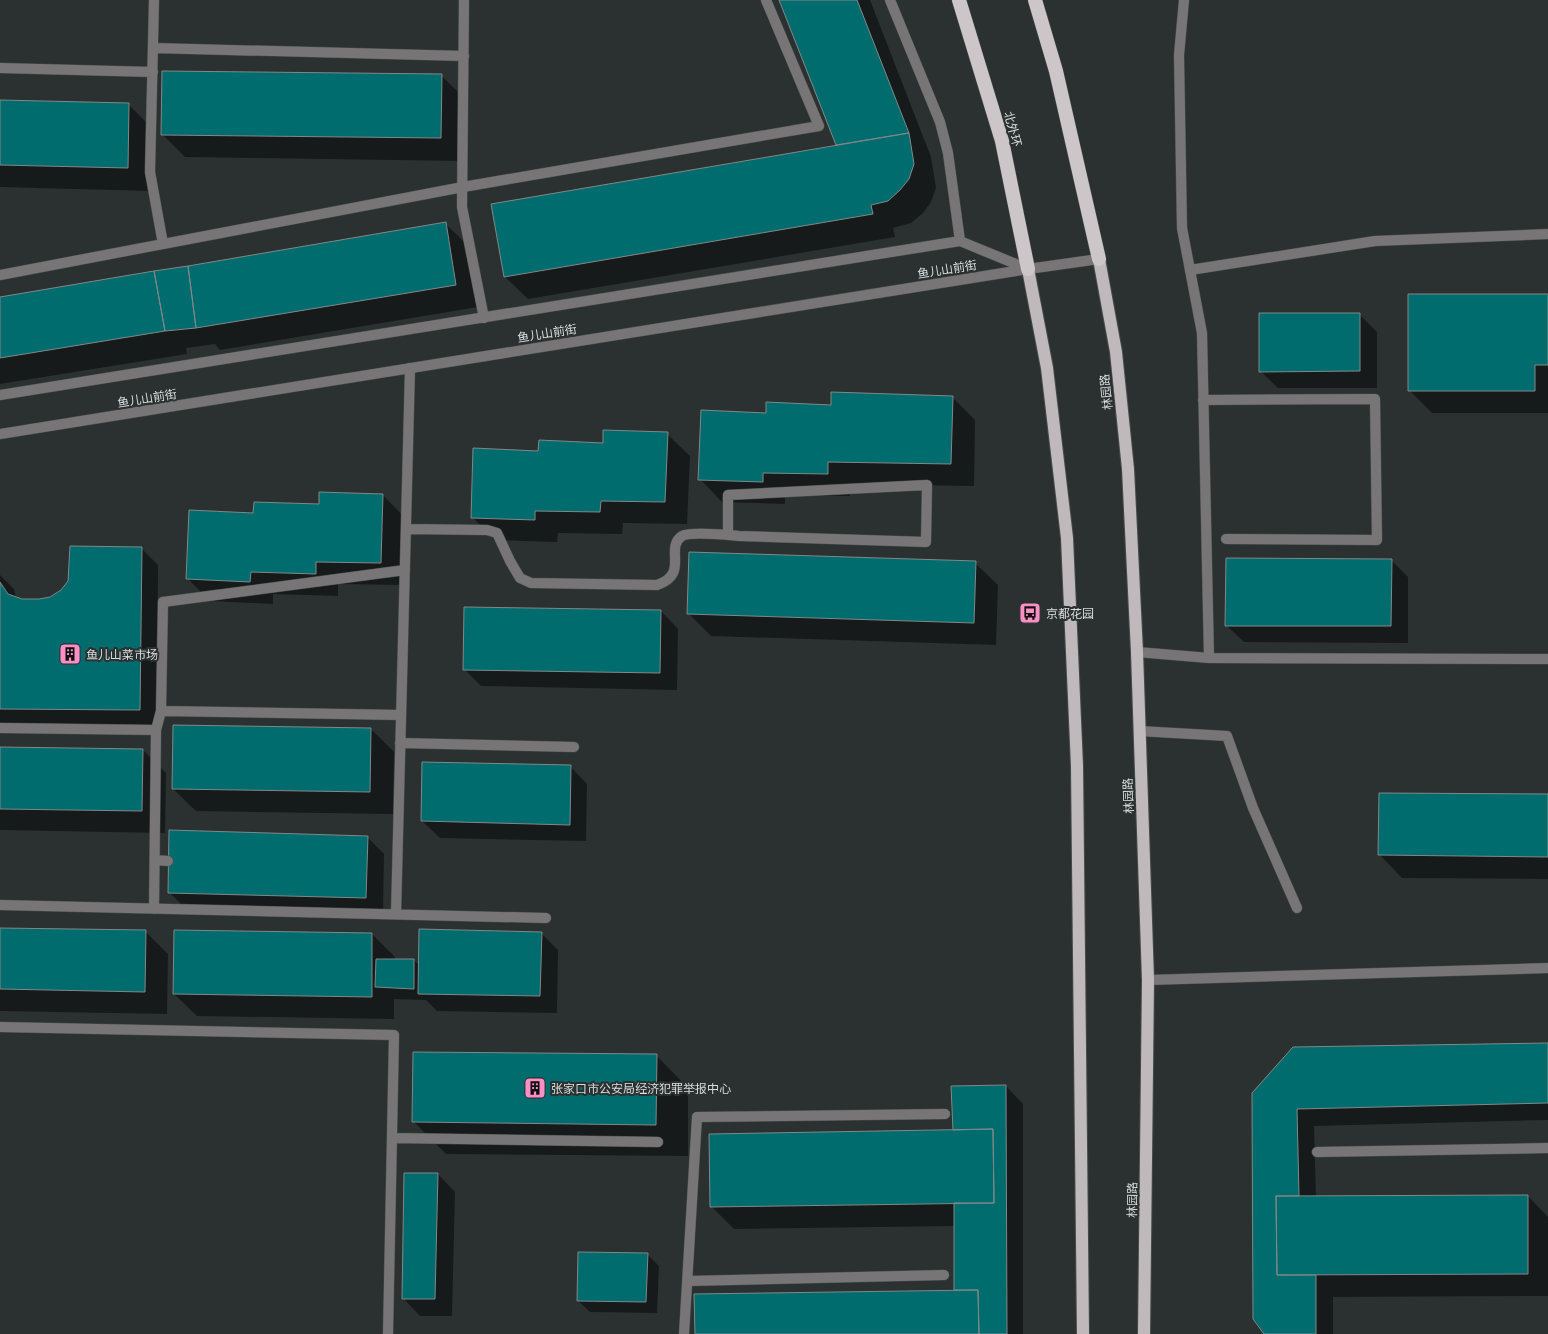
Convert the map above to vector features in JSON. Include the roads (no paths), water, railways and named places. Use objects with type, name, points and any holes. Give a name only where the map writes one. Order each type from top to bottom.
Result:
[{"type":"highway","name":"北外环","points":[[959,0],[1002,141],[1028,269]]},
{"type":"highway","points":[[1035,0],[1056,71],[1099,259]]},
{"type":"main road","name":"林园路","points":[[1099,259],[1116,352],[1126,450],[1137,652],[1148,980],[1144,1334]]},
{"type":"main road","points":[[1028,269],[1047,368],[1067,538],[1077,766],[1083,1334]]},
{"type":"street","points":[[154,0],[150,172],[163,244]]},
{"type":"street","points":[[464,0],[462,207],[484,318]]},
{"type":"street","points":[[0,276],[462,187],[819,126],[766,0]]},
{"type":"street","points":[[890,0],[940,122],[948,153],[960,241]]},
{"type":"street","points":[[1184,0],[1179,55],[1182,228],[1202,333],[1209,658]]},
{"type":"street","points":[[153,48],[464,56]]},
{"type":"street","points":[[0,68],[152,72]]},
{"type":"street","points":[[1190,270],[1375,241],[1548,234]]},
{"type":"street","points":[[0,395],[960,241],[1028,269]]},
{"type":"street","name":"鱼儿山前街","points":[[0,434],[1099,259]]},
{"type":"street","points":[[396,914],[410,368]]},
{"type":"street","points":[[1203,400],[1375,399],[1377,540],[1226,539]]},
{"type":"street","points":[[406,529],[486,530],[496,533],[520,578],[531,583],[657,585],[667,582],[674,571],[675,546],[681,536],[691,534],[926,542],[927,485],[728,495],[728,535]]},
{"type":"street","points":[[154,909],[156,730],[161,712],[163,602],[405,570]]},
{"type":"street","points":[[1137,652],[1209,658],[1548,659]]},
{"type":"street","points":[[161,712],[401,715]]},
{"type":"street","points":[[0,728],[156,730]]},
{"type":"street","points":[[1139,731],[1227,736],[1253,808],[1297,908]]},
{"type":"street","points":[[400,743],[574,747]]},
{"type":"street","points":[[155,860],[168,861]]},
{"type":"street","points":[[0,906],[546,918]]},
{"type":"street","points":[[1148,980],[1548,968]]},
{"type":"street","points":[[0,1027],[394,1035],[388,1334]]},
{"type":"street","points":[[684,1334],[697,1117],[945,1114]]},
{"type":"street","points":[[392,1138],[658,1142]]},
{"type":"street","points":[[1317,1152],[1548,1148]]},
{"type":"street","points":[[688,1281],[944,1275]]},
{"type":"place","name":"京都花园","points":[[1030,613]]},
{"type":"place","name":"鱼儿山菜市场","points":[[70,654]]},
{"type":"place","name":"张家口市公安局经济犯罪举报中心","points":[[535,1088]]}]
